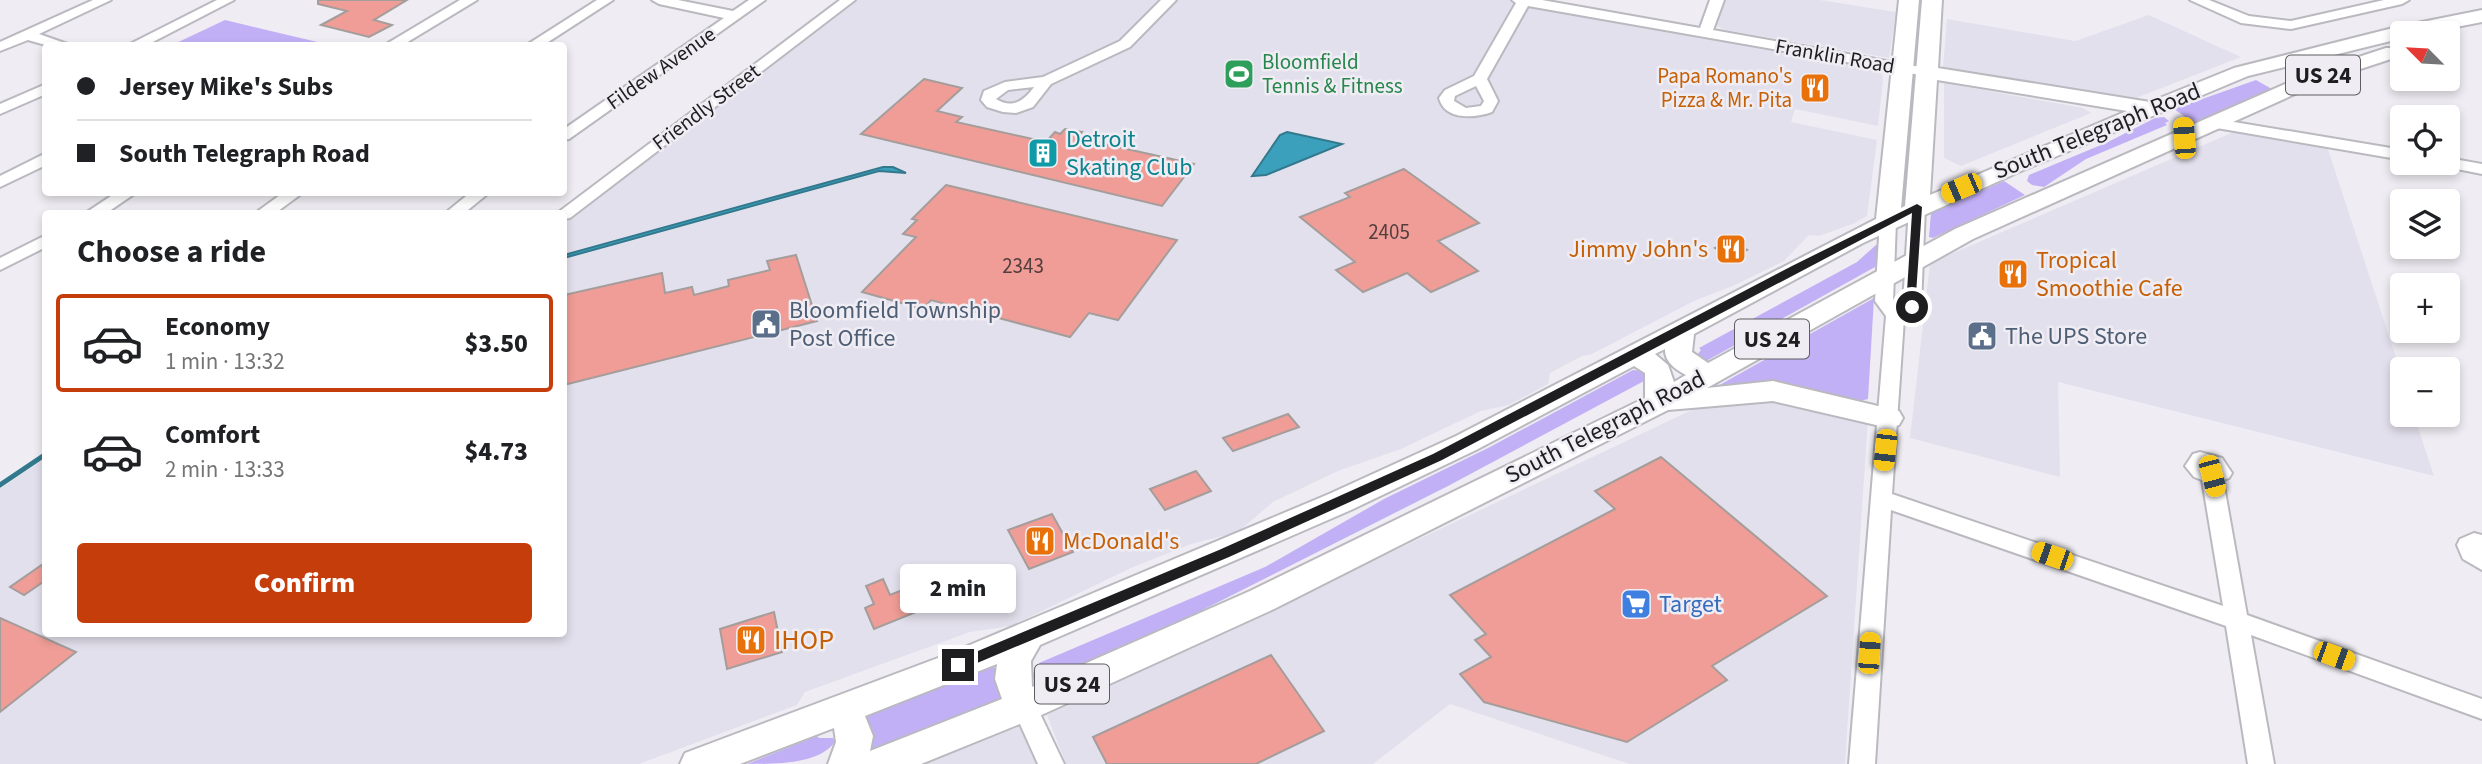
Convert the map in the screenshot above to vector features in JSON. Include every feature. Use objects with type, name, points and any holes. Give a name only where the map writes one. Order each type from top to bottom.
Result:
[{"type":"highway","points":[[1888,221],[1909,0]]},
{"type":"highway","points":[[1917,207],[1932,0]]},
{"type":"highway","name":"South Telegraph Road","points":[[698,764],[958,665],[1340,502],[1466,443],[1888,221],[2012,166],[2253,69],[2397,33],[2482,16]]},
{"type":"highway","points":[[2460,37],[2482,32]]},
{"type":"highway","name":"South Telegraph Road","points":[[880,764],[1024,706],[1262,600],[1658,403],[1915,259],[2049,196],[2317,77],[2390,54]]},
{"type":"highway","name":"Franklin Road","points":[[1926,72],[2151,108],[2179,117],[2183,122],[2184,138]]},
{"type":"highway","points":[[2012,166],[2012,174],[2021,185],[2049,196]]},
{"type":"highway","points":[[1681,329],[1678,355],[1689,365],[1709,374]]},
{"type":"highway","points":[[1633,355],[1652,363],[1660,372],[1662,380],[1658,403],[1773,391],[1889,418]]},
{"type":"highway","points":[[1024,706],[1015,694],[1011,678],[1013,663],[1028,635]]},
{"type":"highway","points":[[840,710],[851,721],[856,736],[853,752],[845,764]]},
{"type":"street","points":[[0,47],[104,0]]},
{"type":"street","points":[[141,42],[227,0]]},
{"type":"street","points":[[397,42],[471,0]]},
{"type":"street","points":[[538,42],[606,0]]},
{"type":"street","points":[[659,0],[735,16]]},
{"type":"street","name":"Fildew Avenue","points":[[567,134],[758,0]]},
{"type":"street","name":"Friendly Street","points":[[567,212],[848,0]]},
{"type":"street","points":[[1046,81],[1125,44],[1169,0]]},
{"type":"street","points":[[1480,79],[1522,0]]},
{"type":"street","name":"Franklin Road","points":[[1522,0],[1926,72]]},
{"type":"street","points":[[1705,33],[1717,0]]},
{"type":"street","points":[[2197,0],[2246,20],[2281,25],[2299,25],[2402,0]]},
{"type":"street","points":[[26,35],[51,42]]},
{"type":"street","points":[[0,110],[42,90]]},
{"type":"street","points":[[2247,109],[2267,124],[2318,140]]},
{"type":"street","points":[[2216,124],[2390,153]]},
{"type":"street","points":[[0,182],[42,160]]},
{"type":"street","points":[[2460,165],[2482,169]]},
{"type":"street","points":[[99,210],[122,196]]},
{"type":"street","points":[[268,210],[290,196]]},
{"type":"street","points":[[457,210],[477,196]]},
{"type":"street","points":[[1895,316],[1912,307],[1917,207]]},
{"type":"street","points":[[1862,764],[1895,316],[1884,301],[1888,221]]},
{"type":"street","points":[[0,265],[42,242]]},
{"type":"street","points":[[2212,476],[2261,764]]},
{"type":"street","points":[[1880,498],[2236,620],[2482,709]]},
{"type":"street","points":[[2482,543],[2474,541],[2468,545],[2471,553],[2482,562]]},
{"type":"street","points":[[1024,706],[1051,764]]},
{"type":"shaded area","points":[[856,0],[1515,0],[1870,68],[1882,73],[1883,80],[1878,126],[1795,109],[1791,122],[1877,140],[1867,216],[1855,223],[1819,236],[1809,235],[1784,261],[1694,301],[1590,355],[1582,356],[1550,373],[1548,384],[1509,405],[1481,411],[1401,449],[1338,471],[1273,502],[1238,532],[1191,544],[1131,568],[1011,626],[970,632],[805,692],[797,705],[639,764],[0,764],[0,489],[42,460],[42,637],[567,637],[567,212],[653,141],[667,146]]},
{"type":"shaded area","points":[[1723,0],[1820,0],[1896,12],[1889,58],[1725,30],[1715,25]]},
{"type":"shaded area","points":[[2149,15],[2241,57],[2131,100],[1943,67],[1947,19],[2075,41]]},
{"type":"shaded area","points":[[225,20],[317,42],[178,42]]},
{"type":"shaded area","points":[[2256,80],[2272,89],[2194,123],[2174,109]]},
{"type":"shaded area","points":[[1944,83],[2083,108],[2091,113],[1961,166],[1944,158]]},
{"type":"shaded area","points":[[2164,117],[2169,121],[2165,123],[2167,125],[2086,159],[2044,187],[2032,185],[2027,181],[2029,175],[2108,142],[2155,118]]},
{"type":"shaded area","points":[[2236,131],[2327,146],[2396,357],[2390,357],[2390,427],[2418,427],[2434,476],[2058,382],[2060,477],[1910,438],[1930,263]]},
{"type":"shaded area","points":[[2004,181],[2025,195],[1933,238],[1929,237],[1931,213]]},
{"type":"shaded area","points":[[1876,245],[1879,246],[1875,267],[1708,360],[1700,360],[1697,355],[1701,350],[1699,348],[1857,262]]},
{"type":"shaded area","points":[[1874,298],[1868,399],[1856,402],[1716,387]]},
{"type":"shaded area","points":[[1633,370],[1644,371],[1644,381],[1448,486],[1149,637],[1047,681],[1031,679],[1034,671],[1041,666],[1039,663],[1265,567],[1384,499],[1490,447]]},
{"type":"shaded area","points":[[1741,397],[1785,398],[1868,419],[1845,764],[1629,764],[1450,704],[1373,764],[1066,764],[1047,715],[1696,408]]},
{"type":"shaded area","points":[[993,667],[994,680],[1004,697],[1002,700],[868,753],[863,718]]},
{"type":"shaded area","points":[[1019,726],[1036,764],[925,764]]},
{"type":"shaded area","points":[[817,736],[833,738],[835,742],[819,755],[808,759],[747,764]]},
{"type":"water","points":[[1287,132],[1342,144],[1266,175],[1252,176],[1280,135]]},
{"type":"water","points":[[883,167],[893,167],[906,173],[879,171],[567,257],[567,254]]},
{"type":"building","points":[[318,0],[407,0],[374,20],[392,25],[369,37],[321,25],[347,11],[318,4]]},
{"type":"building","name":"Detroit Skating Club","points":[[924,79],[962,88],[937,111],[962,117],[956,122],[1046,142],[1055,132],[1060,134],[1065,129],[1082,132],[1077,138],[1194,164],[1162,206],[861,134]]},
{"type":"building","points":[[1404,169],[1479,223],[1438,241],[1478,271],[1431,292],[1407,273],[1363,292],[1336,270],[1355,262],[1300,217],[1350,197],[1345,193]]},
{"type":"building","points":[[946,185],[1177,240],[1118,320],[1089,313],[1070,337],[931,300],[923,309],[862,292],[916,237],[903,234],[917,220],[912,219]]},
{"type":"building","name":"Jimmy John's","points":[[1732,241],[1747,250],[1730,258],[1715,248]]},
{"type":"building","points":[[796,255],[817,321],[567,384],[567,294],[662,273],[665,293],[692,287],[694,295],[729,286],[728,280],[770,270],[767,261]]},
{"type":"building","points":[[1288,414],[1299,427],[1233,451],[1223,438]]},
{"type":"building","name":"Target","points":[[1661,457],[1827,596],[1712,666],[1727,680],[1627,742],[1484,702],[1460,674],[1491,657],[1475,640],[1486,634],[1450,595],[1615,509],[1595,491]]},
{"type":"building","points":[[1196,471],[1211,491],[1165,510],[1150,489]]},
{"type":"building","name":"McDonald's","points":[[1052,514],[1073,552],[1029,569],[1008,530]]},
{"type":"building","points":[[42,565],[42,583],[24,595],[10,587]]},
{"type":"building","points":[[883,579],[890,595],[915,585],[926,608],[874,629],[865,608],[874,604],[866,586]]},
{"type":"building","name":"IHOP","points":[[774,612],[782,652],[727,669],[720,629]]},
{"type":"building","points":[[0,618],[76,652],[0,712]]},
{"type":"building","points":[[1271,655],[1324,731],[1256,764],[1107,764],[1093,737]]},
{"type":"waterway","points":[[0,485],[42,457]]},
{"type":"place","name":"Bloomfield Tennis & Fitness","points":[[1239,74]]},
{"type":"place","name":"Papa Romano's Pizza & Mr. Pita","points":[[1815,88]]},
{"type":"place","name":"Detroit Skating Club","points":[[1043,153]]},
{"type":"place","name":"Jimmy John's","points":[[1731,249]]},
{"type":"place","name":"Tropical Smoothie Cafe","points":[[2013,274]]},
{"type":"place","name":"Bloomfield Township Post Office","points":[[766,324]]},
{"type":"place","name":"The UPS Store","points":[[1982,336]]},
{"type":"place","name":"McDonald's","points":[[1040,541]]},
{"type":"place","name":"Target","points":[[1636,604]]},
{"type":"place","name":"IHOP","points":[[751,640]]},
{"type":"route","points":[[958,665],[1224,554],[1437,457],[1795,268],[1917,207],[1912,307]]}]
